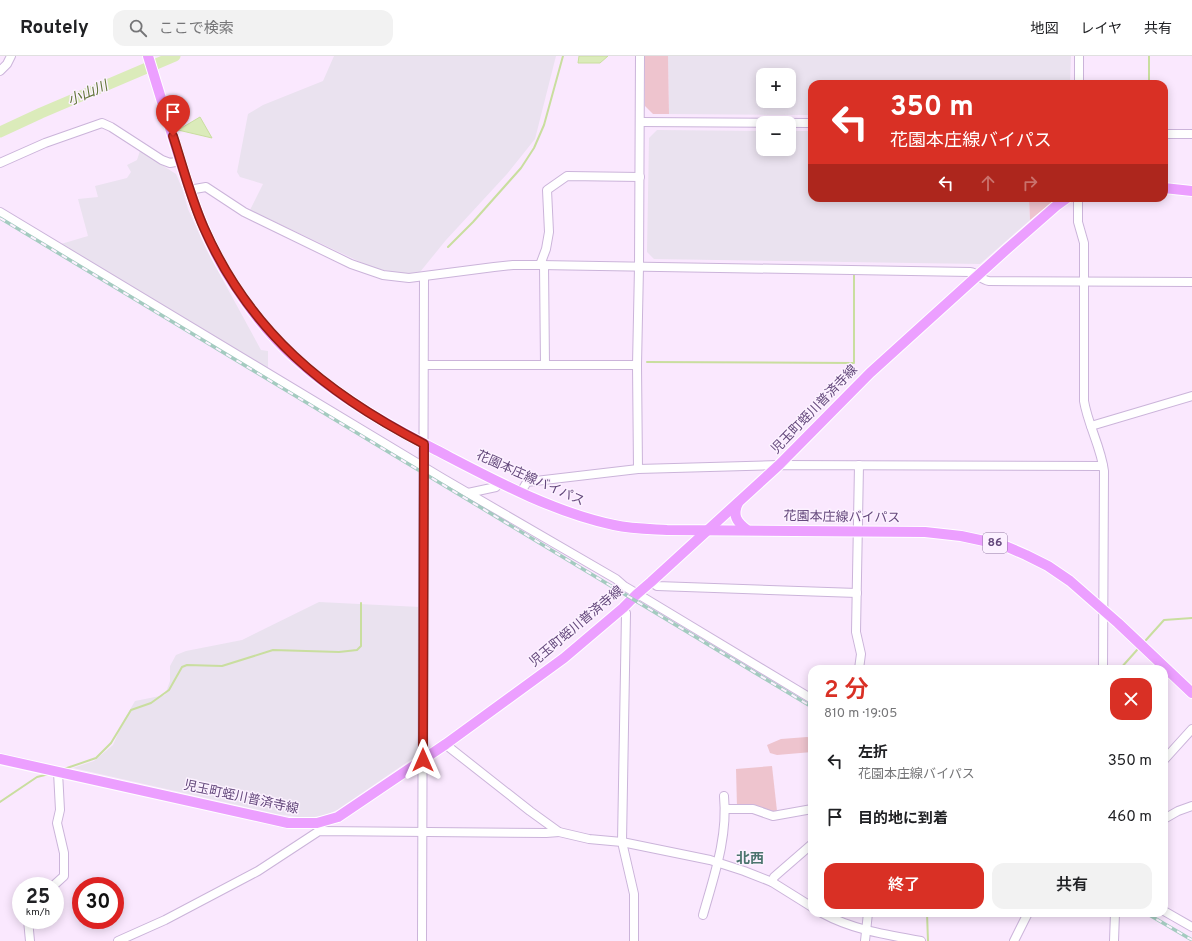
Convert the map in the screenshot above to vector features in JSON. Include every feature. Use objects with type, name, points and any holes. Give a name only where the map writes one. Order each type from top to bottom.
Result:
[{"type":"main road","name":"花園本庄線バイパス","points":[[148,56],[189,190],[203,228],[225,271],[256,316],[290,353],[334,390],[371,415],[424,444],[521,492],[571,512],[615,525],[642,529],[674,530],[709,529],[925,532],[961,536],[1003,545],[1031,558],[1070,581],[1162,665]]},
{"type":"main road","points":[[1168,188],[1192,191]]},
{"type":"main road","name":"児玉町蛭川普済寺線","points":[[0,759],[288,823],[318,827],[338,817],[446,744],[564,658],[623,608],[779,465],[870,373],[1035,224],[1062,202]]},
{"type":"main road","points":[[738,502],[734,515],[739,524],[747,530]]},
{"type":"main road","points":[[674,530],[686,540],[686,549]]},
{"type":"main road","name":"花園本庄線バイパス","points":[[1168,671],[1192,693]]},
{"type":"street","points":[[0,71],[7,64],[11,56]]},
{"type":"street","points":[[638,469],[637,365],[640,56]]},
{"type":"street","points":[[1079,56],[1079,80]]},
{"type":"street","points":[[0,164],[45,143],[102,122],[162,160],[170,163],[181,161]]},
{"type":"street","points":[[640,122],[808,123]]},
{"type":"street","points":[[1168,134],[1192,134]]},
{"type":"street","points":[[545,365],[542,265],[549,232],[548,190],[567,176],[640,177]]},
{"type":"street","points":[[189,190],[206,187],[234,207],[360,268],[395,277],[424,277],[513,265],[542,265],[970,272],[978,275],[984,280],[989,281],[1192,282]]},
{"type":"street","points":[[1078,202],[1078,222],[1084,243],[1084,401],[1087,416],[1103,466],[1103,665]]},
{"type":"street","points":[[0,212],[424,467],[616,579],[637,594],[808,697]]},
{"type":"street","points":[[422,941],[424,277]]},
{"type":"street","points":[[424,365],[637,365]]},
{"type":"street","points":[[1091,426],[1192,396]]},
{"type":"street","points":[[521,492],[527,482],[638,469],[779,465],[1103,466]]},
{"type":"street","points":[[859,465],[856,632],[861,654],[860,665]]},
{"type":"street","points":[[468,493],[496,487],[499,482]]},
{"type":"street","points":[[651,582],[657,586],[857,593]]},
{"type":"street","points":[[623,608],[626,613],[622,842],[634,894],[634,941]]},
{"type":"street","points":[[1168,756],[1192,729]]},
{"type":"street","points":[[446,744],[524,807],[559,832]]},
{"type":"street","points":[[58,772],[60,810],[57,823],[64,853],[63,877]]},
{"type":"street","points":[[702,915],[722,844],[725,809],[724,796]]},
{"type":"street","points":[[1168,817],[1192,806]]},
{"type":"street","points":[[725,809],[753,809],[773,816],[808,810]]},
{"type":"street","points":[[121,940],[165,920],[258,871],[318,827],[422,832],[559,832],[589,839],[622,842],[681,853],[718,862],[772,882],[808,904]]},
{"type":"street","points":[[772,882],[774,877],[808,847]]},
{"type":"street","points":[[1168,913],[1192,927]]},
{"type":"street","points":[[831,917],[866,930],[921,941]]},
{"type":"street","points":[[865,941],[868,917]]},
{"type":"street","points":[[1014,941],[1026,917]]},
{"type":"street","points":[[1114,941],[1115,917]]},
{"type":"street","points":[[29,929],[30,941]]},
{"type":"shaded area","points":[[334,56],[556,56],[535,139],[507,174],[446,240],[420,272],[406,274],[373,268],[250,210],[263,184],[240,177],[237,172],[248,114],[263,105],[323,81]]},
{"type":"shaded area","points":[[579,56],[608,56],[600,63],[578,63]]},
{"type":"shaded area","points":[[645,56],[668,56],[669,114],[653,114],[645,106]]},
{"type":"shaded area","points":[[668,56],[1071,56],[1070,80],[808,80],[808,115],[669,114]]},
{"type":"shaded area","points":[[200,117],[212,138],[178,130]]},
{"type":"shaded area","points":[[657,130],[756,131],[756,156],[796,156],[796,131],[808,131],[808,202],[1029,202],[1030,220],[980,264],[654,259],[647,252],[649,138]]},
{"type":"shaded area","points":[[140,151],[176,174],[188,209],[206,249],[261,350],[268,351],[268,369],[61,244],[88,236],[78,199],[98,197],[95,186],[127,178],[131,172],[127,165],[137,160]]},
{"type":"shaded area","points":[[1029,202],[1052,202],[1030,220]]},
{"type":"shaded area","points":[[319,602],[420,607],[419,754],[337,810],[324,816],[304,818],[277,814],[73,768],[94,761],[113,745],[124,720],[135,701],[165,695],[170,681],[170,666],[176,655],[186,651],[242,640]]},
{"type":"shaded area","points":[[808,737],[808,752],[777,755],[770,753],[767,745],[781,739]]},
{"type":"shaded area","points":[[772,766],[777,811],[770,812],[737,807],[736,769]]},
{"type":"waterway","name":"小山川","points":[[0,132],[175,56]]},
{"type":"waterway","points":[[448,247],[473,222],[521,168],[534,148],[544,125],[563,56]]},
{"type":"waterway","points":[[1149,56],[1149,80]]},
{"type":"waterway","points":[[647,362],[854,363],[854,275]]},
{"type":"waterway","points":[[64,769],[96,758],[111,743],[131,710],[151,703],[169,690],[182,667],[187,665],[222,666],[273,650],[339,652],[357,650],[361,646],[361,603]]},
{"type":"waterway","points":[[1146,640],[1164,620],[1192,618]]},
{"type":"waterway","points":[[1124,665],[1137,650]]},
{"type":"waterway","points":[[0,802],[37,777],[49,774]]},
{"type":"waterway","points":[[927,917],[928,941]]},
{"type":"railway","points":[[0,218],[808,705]]},
{"type":"railway","points":[[1153,917],[1192,940]]},
{"type":"district","name":"北西","points":[[750,859]]},
{"type":"route","points":[[173,136],[189,190],[203,228],[225,271],[256,316],[295,358],[318,378],[371,415],[424,444],[423,760]]}]
